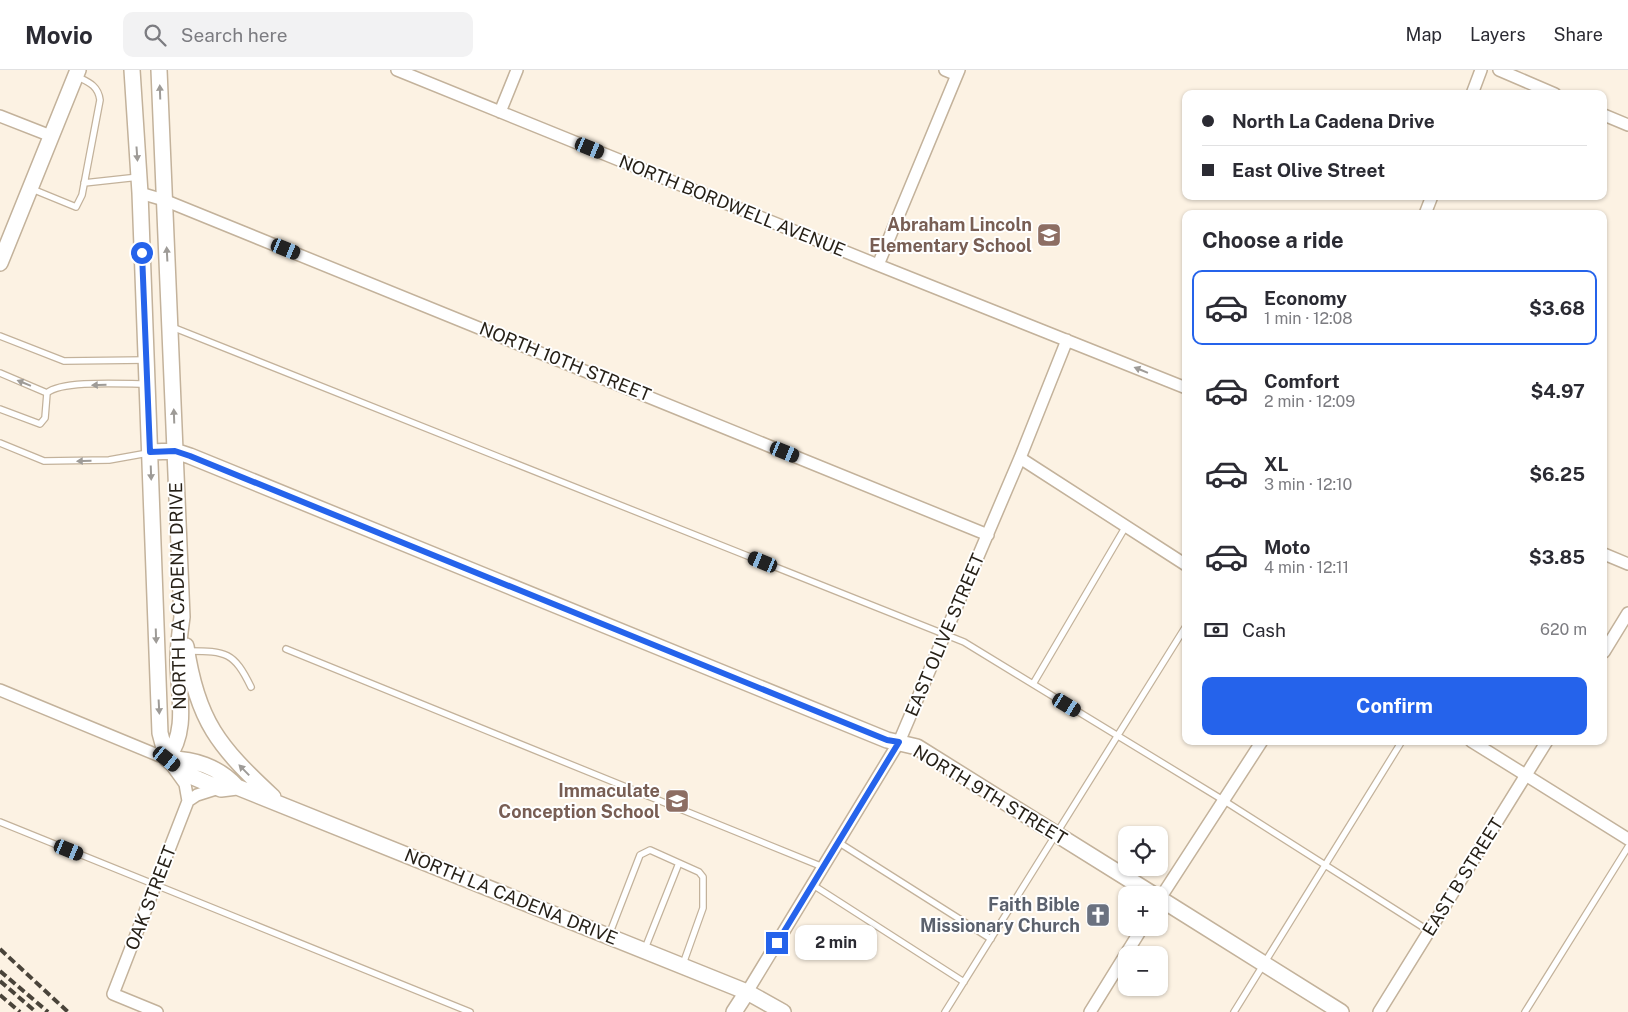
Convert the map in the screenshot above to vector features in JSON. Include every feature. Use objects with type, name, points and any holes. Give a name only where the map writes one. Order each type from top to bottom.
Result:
[{"type":"main road","name":"NORTH LA CADENA DRIVE","points":[[132,70],[140,193],[160,732],[167,759],[186,774],[219,788],[237,787],[279,803],[747,992],[783,1012]]},
{"type":"main road","name":"NORTH LA CADENA DRIVE","points":[[160,70],[182,616],[178,660],[180,734],[176,747],[167,759]]},
{"type":"main road","points":[[0,263],[77,73]]},
{"type":"main road","name":"NORTH 9TH STREET","points":[[150,452],[175,451],[887,740],[917,747],[1139,886]]},
{"type":"main road","points":[[182,616],[194,690],[207,724],[228,753],[279,803]]},
{"type":"main road","name":"NORTH LA CADENA DRIVE","points":[[167,759],[187,758],[226,775],[237,787]]},
{"type":"main road","name":"NORTH 9TH STREET","points":[[1168,904],[1341,1012]]},
{"type":"main road","points":[[734,1012],[747,992]]},
{"type":"street","name":"NORTH BORDWELL AVENUE","points":[[397,70],[878,266],[1182,386]]},
{"type":"street","points":[[500,112],[516,70]]},
{"type":"street","points":[[878,266],[958,72],[945,70]]},
{"type":"street","points":[[1474,90],[1481,70]]},
{"type":"street","points":[[1499,70],[1546,90]]},
{"type":"street","points":[[1607,115],[1628,125]]},
{"type":"street","points":[[0,116],[51,136]]},
{"type":"street","name":"NORTH 10TH STREET","points":[[140,193],[164,200],[988,534]]},
{"type":"street","name":"EAST OLIVE STREET","points":[[747,992],[899,742],[1020,458],[1067,340]]},
{"type":"street","points":[[1020,458],[1182,562]]},
{"type":"street","points":[[1607,555],[1628,564]]},
{"type":"street","points":[[1607,647],[1628,613]]},
{"type":"street","points":[[0,690],[167,759],[185,784],[188,801],[197,795],[219,788]]},
{"type":"street","points":[[1166,886],[1259,745]]},
{"type":"street","points":[[1478,745],[1628,839]]},
{"type":"street","name":"EAST B STREET","points":[[1378,1012],[1544,745]]},
{"type":"street","name":"OAK STREET","points":[[157,1012],[113,994],[188,801]]},
{"type":"street","points":[[1090,1012],[1137,936]]},
{"type":"lane","points":[[30,188],[76,207],[84,183],[100,100],[99,92],[77,73]]},
{"type":"lane","points":[[84,183],[139,177]]},
{"type":"lane","points":[[170,326],[964,642],[1223,800],[1429,932]]},
{"type":"lane","points":[[0,336],[64,361],[146,360]]},
{"type":"lane","points":[[0,373],[47,393]]},
{"type":"lane","points":[[0,409],[40,424],[45,418],[47,393],[53,388],[147,384]]},
{"type":"lane","points":[[0,443],[35,458],[55,461],[116,459],[150,452]]},
{"type":"lane","points":[[1033,684],[1126,526]]},
{"type":"lane","points":[[946,1012],[1182,632]]},
{"type":"lane","points":[[286,649],[823,866]]},
{"type":"lane","points":[[186,650],[218,651],[230,655],[241,668],[251,687]]},
{"type":"lane","points":[[1234,1012],[1400,745]]},
{"type":"lane","points":[[0,822],[470,1012]]},
{"type":"lane","points":[[838,842],[991,939]]},
{"type":"lane","points":[[1525,1012],[1628,847]]},
{"type":"lane","points":[[609,936],[640,854],[650,850],[699,872],[703,877],[703,908],[683,966]]},
{"type":"lane","points":[[644,950],[679,863]]},
{"type":"lane","points":[[813,885],[964,982]]},
{"type":"railway","points":[[0,949],[68,1012]]},
{"type":"railway","points":[[0,971],[48,1012]]},
{"type":"railway","points":[[0,981],[36,1012]]},
{"type":"railway","points":[[0,995],[20,1012]]},
{"type":"place","name":"Abraham Lincoln Elementary School","points":[[1049,235]]},
{"type":"place","name":"Immaculate Conception School","points":[[677,801]]},
{"type":"place","name":"Faith Bible Missionary Church","points":[[1098,915]]},
{"type":"route","points":[[142,253],[150,452],[175,451],[190,456],[887,740],[899,742],[777,943]]}]
